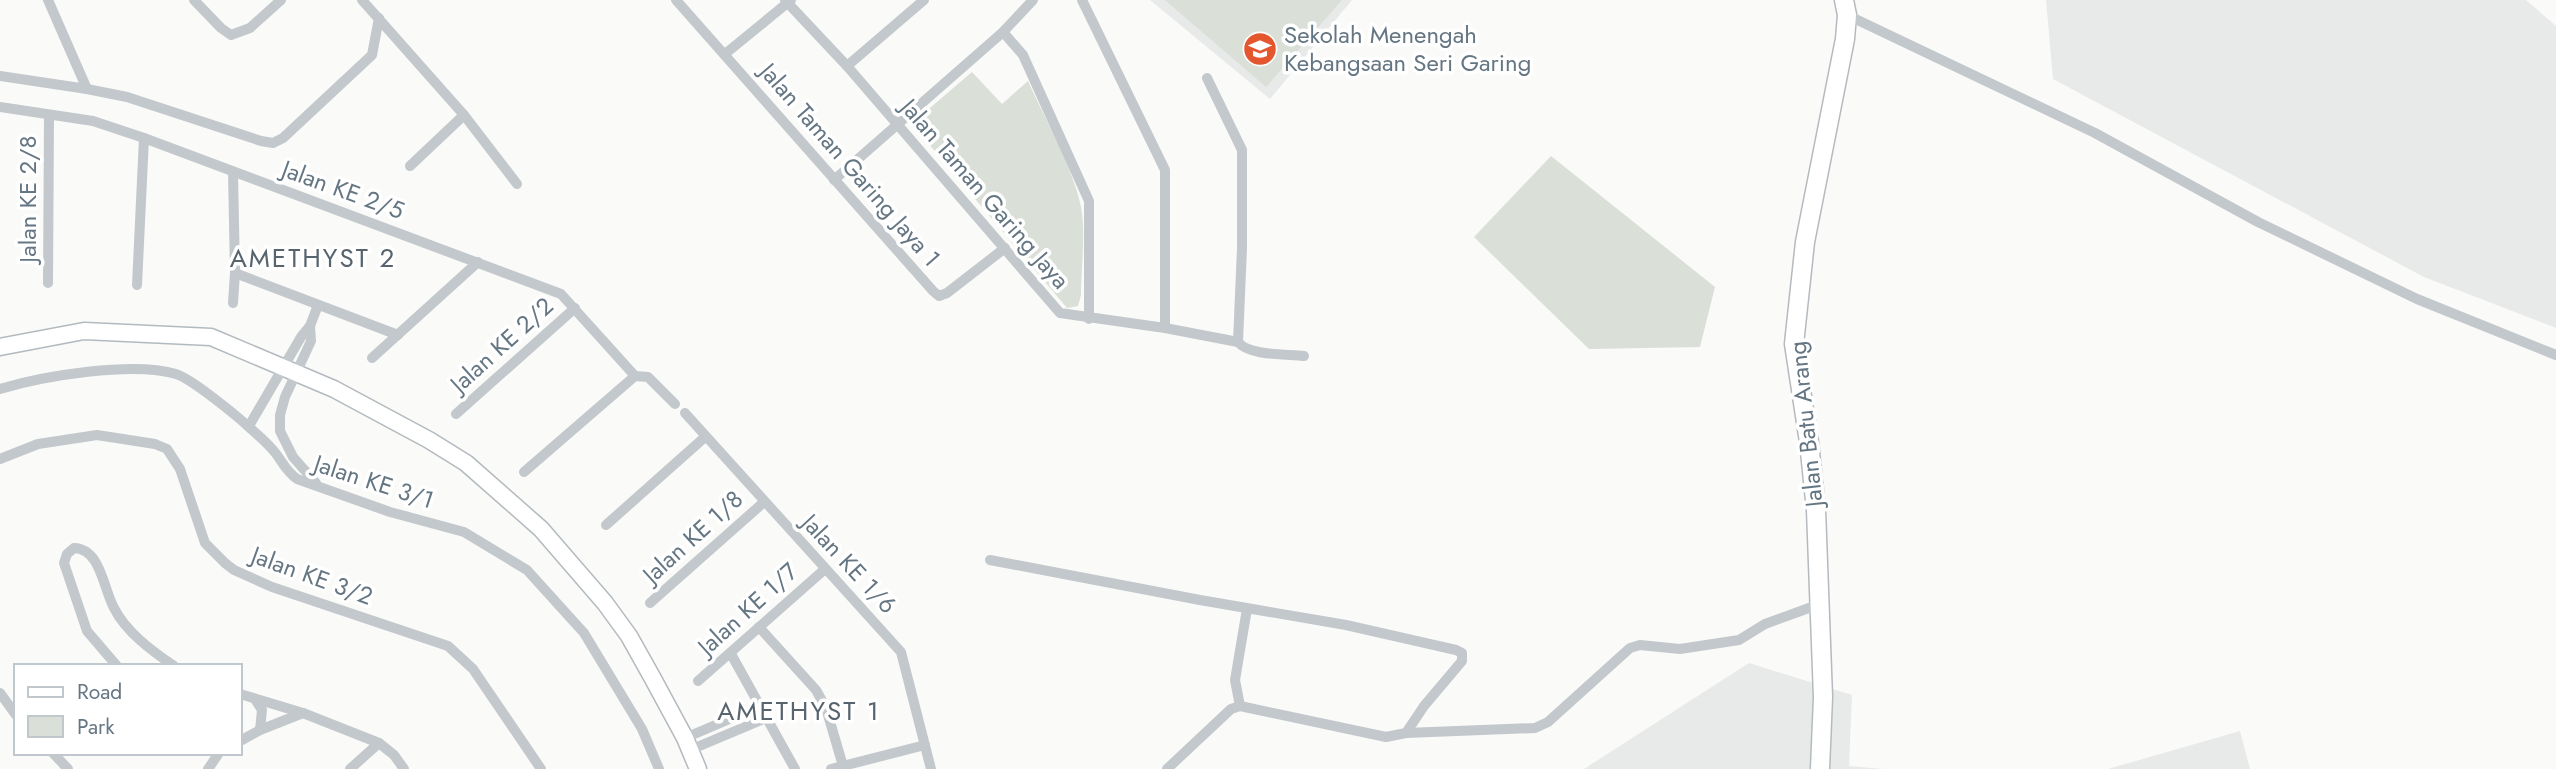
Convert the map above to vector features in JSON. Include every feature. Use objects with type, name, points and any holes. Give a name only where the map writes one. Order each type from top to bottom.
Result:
[{"type":"main road","name":"Jalan Batu Arang","points":[[1820,769],[1823,697],[1816,510],[1794,344],[1805,242],[1832,110],[1845,8]]},
{"type":"street","points":[[48,0],[87,89]]},
{"type":"street","points":[[194,0],[221,28],[231,34],[250,28],[281,0]]},
{"type":"street","points":[[362,0],[464,115],[517,184]]},
{"type":"street","name":"Jalan Taman Garing Jaya 1","points":[[676,0],[939,296],[947,293],[1005,248]]},
{"type":"street","points":[[847,66],[924,0]]},
{"type":"street","points":[[834,180],[1003,32],[1033,0]]},
{"type":"street","points":[[1082,0],[1165,170],[1165,328]]},
{"type":"street","points":[[725,54],[788,1]]},
{"type":"street","name":"Jalan Taman Garing Jaya","points":[[788,1],[1060,313],[1165,328],[1238,342],[1248,349],[1304,356]]},
{"type":"street","points":[[1845,8],[2095,133],[2258,222],[2417,299],[2556,355]]},
{"type":"street","points":[[0,76],[127,97],[273,143],[283,138],[372,55],[379,18]]},
{"type":"street","points":[[1003,32],[1023,55],[1089,201],[1089,319]]},
{"type":"street","points":[[1207,78],[1242,150],[1238,342]]},
{"type":"street","name":"Jalan KE 2/5","points":[[0,107],[93,121],[561,294],[635,376]]},
{"type":"street","points":[[410,166],[464,115]]},
{"type":"street","name":"Jalan KE 2/8","points":[[48,283],[49,116]]},
{"type":"street","points":[[137,285],[144,138]]},
{"type":"street","points":[[233,172],[233,303]]},
{"type":"street","points":[[372,358],[478,262]]},
{"type":"street","points":[[235,273],[398,335]]},
{"type":"street","points":[[249,426],[311,341],[310,326],[318,305]]},
{"type":"street","name":"Jalan KE 2/2","points":[[456,414],[575,308]]},
{"type":"street","points":[[0,347],[84,331],[211,337],[334,388],[429,440],[466,463],[541,529],[571,561],[629,636],[688,744],[698,769]]},
{"type":"street","name":"Jalan KE 3/1","points":[[0,389],[99,370],[177,374],[249,426],[276,454],[286,472],[297,479],[390,512],[464,533],[527,570],[584,633],[642,729],[659,769]]},
{"type":"street","points":[[290,370],[280,415],[280,431],[298,464],[321,488]]},
{"type":"street","points":[[524,472],[635,376],[648,377],[675,404]]},
{"type":"street","name":"Jalan KE 1/6","points":[[685,413],[901,652],[931,769]]},
{"type":"street","name":"Jalan KE 3/2","points":[[0,458],[38,444],[97,435],[155,444],[167,449],[180,469],[205,543],[225,563],[234,570],[272,587],[448,646],[473,669],[541,769]]},
{"type":"street","points":[[606,525],[705,437]]},
{"type":"street","name":"Jalan KE 1/8","points":[[650,603],[764,502]]},
{"type":"street","points":[[115,664],[87,631],[64,563],[67,554],[74,548],[92,554],[114,609],[147,645],[171,664]]},
{"type":"street","points":[[990,560],[1346,625],[1462,653],[1462,661],[1424,706],[1406,733]]},
{"type":"street","name":"Jalan KE 1/7","points":[[698,681],[825,569]]},
{"type":"street","points":[[1167,769],[1231,709],[1240,706],[1386,737],[1406,733],[1535,728],[1548,722],[1630,648],[1640,645],[1681,649],[1739,640],[1765,624],[1820,604]]},
{"type":"street","points":[[1240,706],[1236,670],[1247,609]]},
{"type":"street","points":[[759,627],[816,690],[826,708],[837,768],[925,745]]},
{"type":"street","points":[[731,653],[796,769]]},
{"type":"street","points":[[0,693],[14,712]]},
{"type":"street","points":[[242,695],[303,713],[379,743],[394,755],[404,769]]},
{"type":"street","points":[[255,699],[262,710],[260,730]]},
{"type":"street","points":[[688,744],[760,706]]},
{"type":"street","points":[[242,740],[303,713]]},
{"type":"street","points":[[688,744],[766,718]]},
{"type":"street","points":[[350,769],[379,743]]},
{"type":"street","points":[[55,755],[68,769]]},
{"type":"shaded area","name":"Sekolah Menengah Kebangsaan Seri Garing","points":[[1150,0],[1352,0],[1270,99]]},
{"type":"shaded area","points":[[2046,0],[2526,0],[2556,26],[2556,328],[2424,277],[2053,79]]},
{"type":"shaded area","points":[[1749,663],[1852,695],[1849,766],[1884,769],[1584,769]]},
{"type":"shaded area","points":[[2240,731],[2250,769],[2108,769]]},
{"type":"green space","name":"Sekolah Menengah Kebangsaan Seri Garing","points":[[1165,0],[1342,0],[1266,87]]},
{"type":"green space","points":[[972,72],[1002,104],[1028,81],[1058,144],[1081,207],[1083,239],[1081,295],[1078,306],[1067,308],[917,130],[917,119]]},
{"type":"green space","points":[[1551,156],[1715,287],[1700,347],[1589,349],[1474,237]]},
{"type":"place","name":"Sekolah Menengah Kebangsaan Seri Garing","points":[[1260,49]]},
{"type":"district","name":"AMETHYST 2","points":[[313,258]]},
{"type":"district","name":"AMETHYST 1","points":[[799,711]]}]
